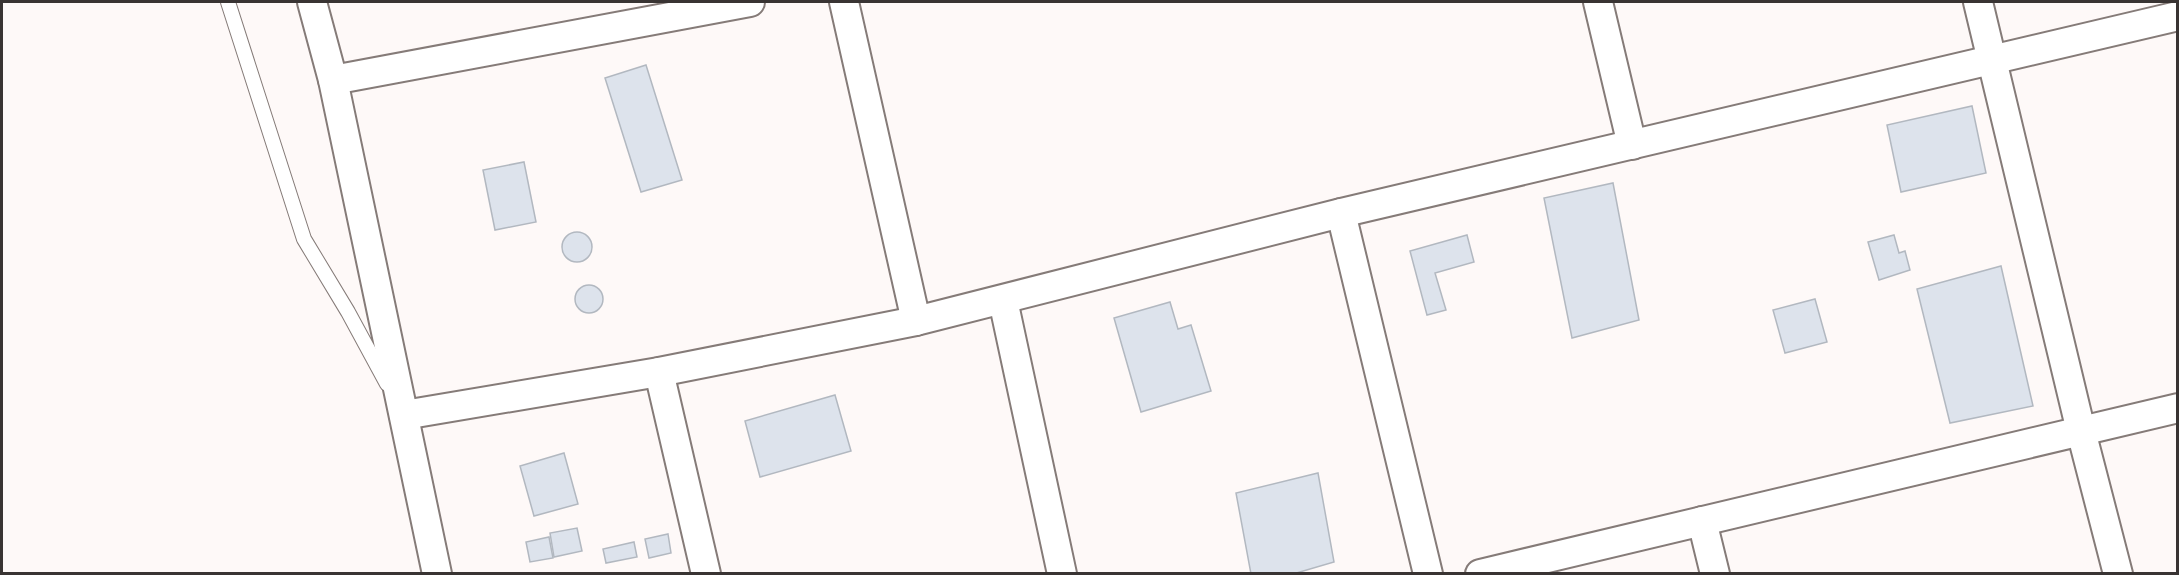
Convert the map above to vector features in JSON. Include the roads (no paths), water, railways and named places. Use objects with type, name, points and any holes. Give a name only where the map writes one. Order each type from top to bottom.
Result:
[{"type":"street","points":[[312,2],[333,80],[437,573]]},
{"type":"street","points":[[333,80],[750,2]]},
{"type":"street","points":[[844,2],[916,321]]},
{"type":"street","points":[[1598,2],[1632,145]]},
{"type":"street","points":[[1978,2],[2081,431],[2118,573]]},
{"type":"street","points":[[404,415],[659,372],[916,321],[1341,213],[2178,16]]},
{"type":"street","points":[[1341,213],[1428,573]]},
{"type":"street","points":[[1003,300],[1062,573]]},
{"type":"street","points":[[659,372],[706,573]]},
{"type":"street","points":[[1480,573],[2178,408]]},
{"type":"street","points":[[1702,521],[1714,573]]},
{"type":"lane","points":[[228,2],[304,239],[348,312],[404,415]]}]
